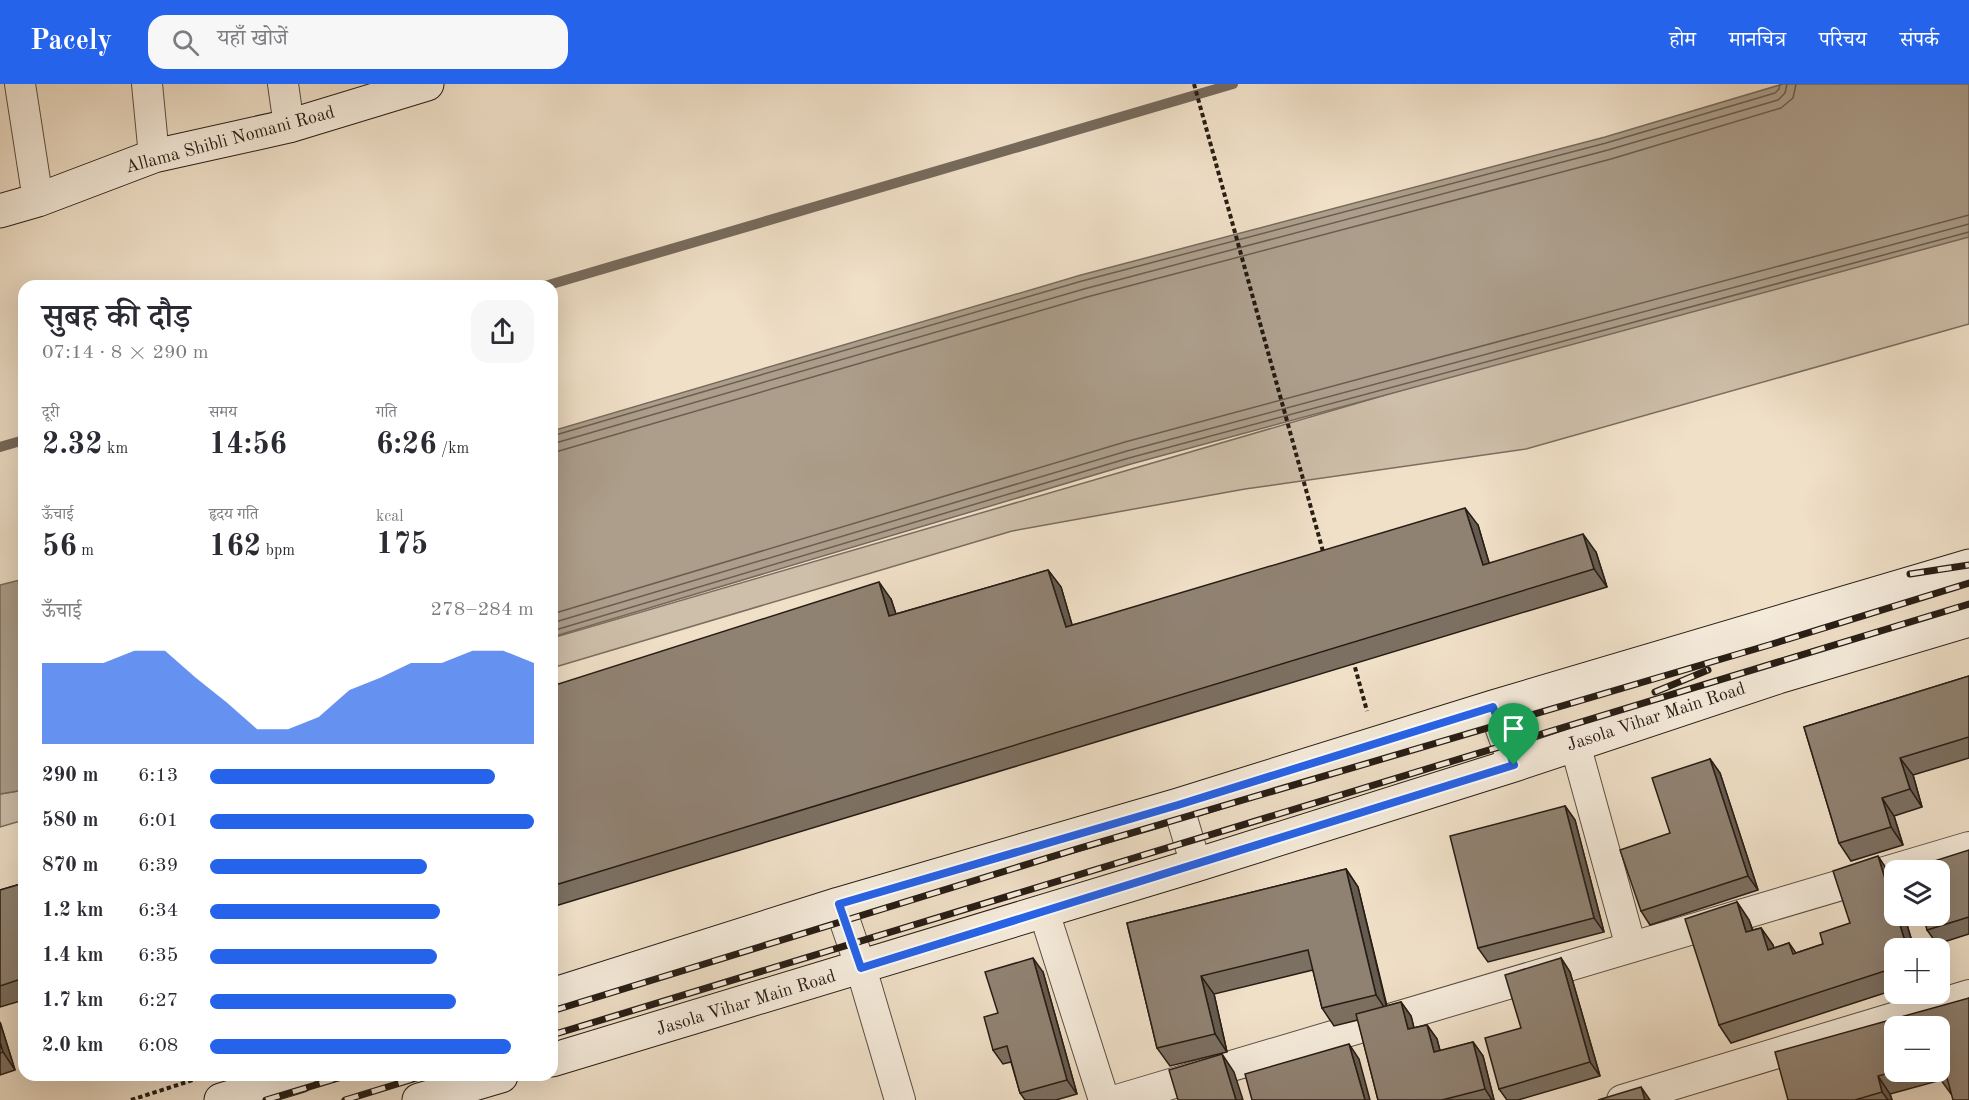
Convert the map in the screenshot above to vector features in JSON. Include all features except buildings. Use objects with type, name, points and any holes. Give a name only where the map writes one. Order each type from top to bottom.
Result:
[{"type":"street","points":[[20,84],[38,200]]},
{"type":"street","points":[[147,84],[154,156]]},
{"type":"street","points":[[283,84],[289,126]]},
{"type":"street","name":"Allama Shibli Nomani Road","points":[[0,212],[154,156],[289,126],[427,84]]},
{"type":"street","points":[[558,993],[839,904],[1178,805],[1493,707],[1969,566]]},
{"type":"street","name":"Jasola Vihar Main Road","points":[[558,1058],[1196,865],[1514,765],[1778,677],[1969,620]]},
{"type":"street","points":[[1493,707],[1514,765]]},
{"type":"street","points":[[1575,744],[1631,947]]},
{"type":"street","points":[[1178,805],[1196,865]]},
{"type":"street","points":[[1117,1100],[1969,847]]},
{"type":"street","points":[[839,904],[861,968],[900,1100]]},
{"type":"street","points":[[1044,912],[1104,1100]]},
{"type":"street","points":[[1622,1100],[1969,995]]},
{"type":"street","points":[[419,1100],[484,1081]]},
{"type":"street","points":[[210,1089],[292,1085]]},
{"type":"path","points":[[1194,84],[1326,564]]},
{"type":"path","points":[[1352,655],[1367,712]]},
{"type":"path","points":[[131,1100],[210,1089]]},
{"type":"shaded area","points":[[1969,216],[1969,324],[1526,449],[1245,489],[1012,531],[558,666],[558,636],[1804,273]]},
{"type":"shaded area","points":[[18,791],[18,822],[0,827],[0,794]]},
{"type":"water","points":[[1783,84],[1969,84],[1969,237],[1131,464],[558,635],[558,429],[1081,275],[1605,137]]},
{"type":"water","points":[[18,580],[18,791],[0,794],[0,585]]},
{"type":"waterway","points":[[558,282],[1233,84]]},
{"type":"waterway","points":[[0,447],[18,442]]},
{"type":"railway","points":[[1910,574],[1969,565]]},
{"type":"railway","points":[[558,1009],[1080,848],[1769,645],[1969,583]]},
{"type":"railway","points":[[558,1033],[1969,604]]},
{"type":"railway","points":[[1655,692],[1708,670]]},
{"type":"railway","points":[[266,1100],[329,1081]]},
{"type":"railway","points":[[345,1100],[407,1081]]},
{"type":"route","points":[[1493,707],[1514,765],[861,968],[839,904],[1178,805],[1493,707]]}]
